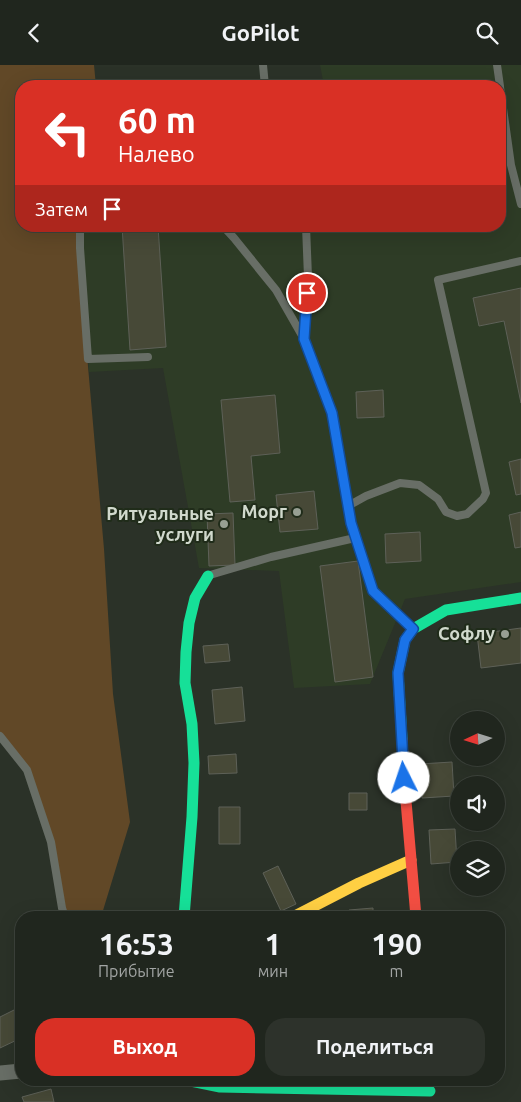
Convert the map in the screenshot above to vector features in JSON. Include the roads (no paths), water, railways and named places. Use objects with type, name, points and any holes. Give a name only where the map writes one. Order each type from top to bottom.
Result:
[{"type":"street","points":[[185,911],[194,786],[192,724],[185,683],[188,623],[195,598],[208,576]]},
{"type":"street","points":[[415,911],[404,778],[398,673],[405,640],[413,629],[446,610],[521,598]]},
{"type":"street","points":[[305,911],[359,883],[411,860]]},
{"type":"street","points":[[0,1073],[15,1072]]},
{"type":"street","points":[[215,1086],[430,1091]]},
{"type":"lane","points":[[264,65],[265,80]]},
{"type":"lane","points":[[497,65],[499,80]]},
{"type":"lane","points":[[506,134],[510,165],[521,204]]},
{"type":"lane","points":[[80,232],[88,359],[148,357]]},
{"type":"lane","points":[[228,232],[276,291],[304,339],[332,413],[351,523],[373,591],[413,629]]},
{"type":"lane","points":[[304,339],[308,277],[306,232]]},
{"type":"lane","points":[[348,507],[366,496],[400,483],[419,485],[438,499],[446,512],[457,516],[467,514],[483,499],[486,493],[438,280],[521,261]]},
{"type":"lane","points":[[208,576],[272,557],[356,538]]},
{"type":"lane","points":[[0,736],[27,770],[51,842],[63,911]]},
{"type":"place","name":"Морг","points":[[297,512]]},
{"type":"place","name":"Ритуальные услуги","points":[[224,524]]},
{"type":"place","name":"Софлу","points":[[505,634]]}]
